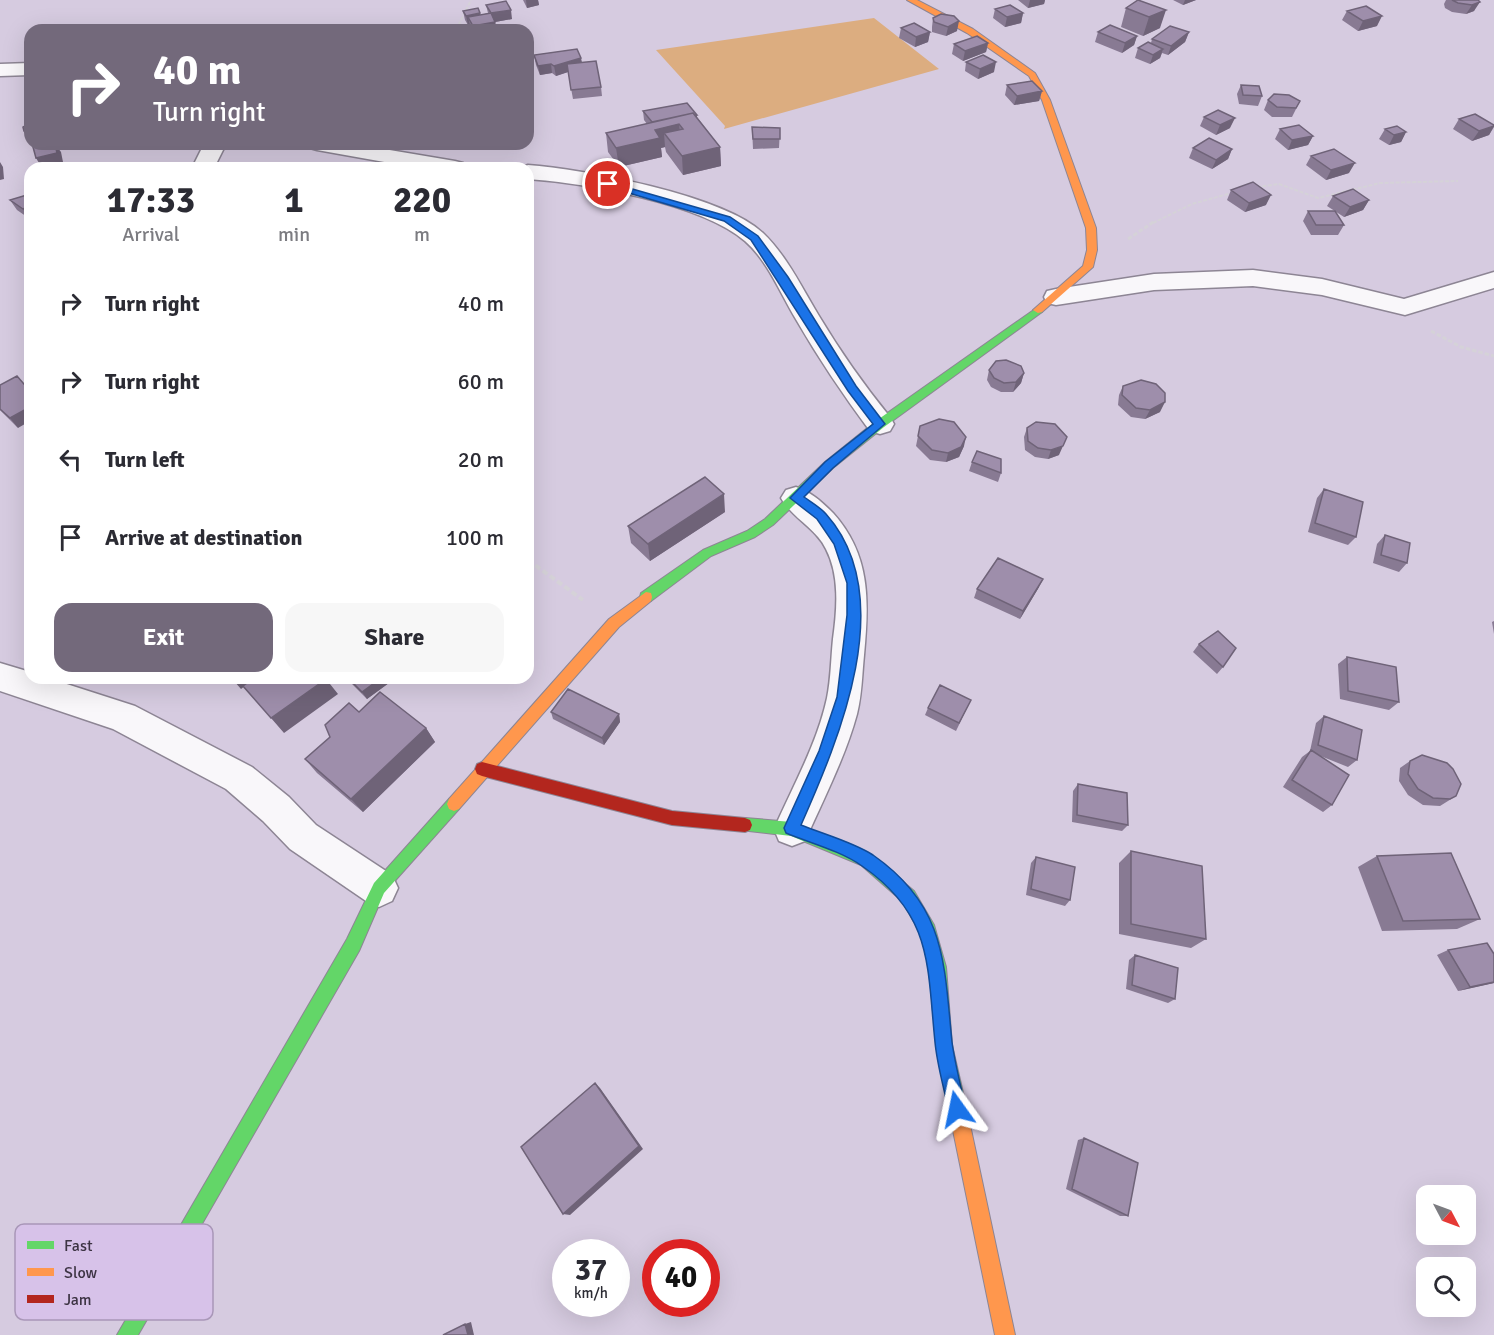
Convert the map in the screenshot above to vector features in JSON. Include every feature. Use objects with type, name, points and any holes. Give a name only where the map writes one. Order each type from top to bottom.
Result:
[{"type":"street","points":[[191,1224],[353,945],[379,888],[614,622],[663,583],[707,553],[751,534],[769,522],[829,465],[880,424],[1056,297],[1088,267],[1092,250],[1091,228],[1046,100],[1032,75],[970,31],[911,0]]},
{"type":"street","points":[[0,70],[24,69]]},
{"type":"street","points":[[352,150],[420,162]]},
{"type":"street","points":[[534,172],[585,177],[693,207],[742,227],[754,238],[783,277],[852,388],[880,424]]},
{"type":"street","points":[[1056,297],[1154,282],[1253,278],[1322,287],[1405,307],[1494,280]]},
{"type":"street","points":[[792,828],[826,751],[844,697],[854,615],[853,583],[840,543],[821,516],[796,498]]},
{"type":"street","points":[[0,677],[123,717],[239,778],[276,809],[303,837],[379,888]]},
{"type":"street","points":[[482,769],[672,818],[792,828],[866,860],[908,896],[928,931],[938,967],[944,1045],[1005,1335]]},
{"type":"street","points":[[127,1335],[136,1320]]},
{"type":"path","points":[[459,24],[471,0]]},
{"type":"path","points":[[1250,188],[1279,184],[1318,198],[1380,183],[1458,181]]},
{"type":"path","points":[[1088,267],[1152,221],[1177,208],[1240,191]]},
{"type":"path","points":[[1405,307],[1435,333],[1461,347],[1494,356]]},
{"type":"path","points":[[11,386],[24,383]]},
{"type":"path","points":[[534,564],[614,622]]},
{"type":"shaded area","points":[[874,18],[939,69],[724,129],[725,126],[656,50]]},
{"type":"building","points":[[1138,0],[1166,10],[1149,17],[1126,8]]},
{"type":"building","points":[[1452,0],[1478,0],[1480,2],[1472,5]]},
{"type":"building","points":[[506,1],[511,10],[491,13],[486,5]]},
{"type":"building","points":[[1010,5],[1023,13],[1007,17],[995,9]]},
{"type":"building","points":[[1366,6],[1382,16],[1363,21],[1347,11]]},
{"type":"building","points":[[478,8],[480,13],[466,16],[463,11]]},
{"type":"building","points":[[491,13],[495,22],[472,24],[468,17]]},
{"type":"building","points":[[941,14],[954,16],[959,21],[948,27],[934,22],[933,18]]},
{"type":"building","points":[[914,23],[930,32],[916,37],[901,28]]},
{"type":"building","points":[[1110,25],[1137,36],[1125,43],[1098,32]]},
{"type":"building","points":[[1170,26],[1189,32],[1171,46],[1152,39]]},
{"type":"building","points":[[977,36],[988,43],[965,51],[954,44]]},
{"type":"building","points":[[1148,42],[1163,49],[1153,55],[1138,48]]},
{"type":"building","points":[[577,49],[581,58],[554,66],[551,64],[538,66],[534,55]]},
{"type":"building","points":[[983,55],[996,62],[980,69],[966,62]]},
{"type":"building","points":[[596,61],[601,87],[571,90],[567,64]]},
{"type":"building","points":[[1032,81],[1042,91],[1017,96],[1007,85]]},
{"type":"building","points":[[1241,85],[1259,86],[1262,96],[1243,95]]},
{"type":"building","points":[[1274,94],[1289,95],[1300,101],[1296,108],[1277,107],[1268,100]]},
{"type":"building","points":[[687,103],[697,115],[693,113],[652,122],[643,111]]},
{"type":"building","points":[[1218,110],[1235,118],[1220,125],[1204,117]]},
{"type":"building","points":[[693,113],[720,147],[682,156],[664,133],[683,129],[679,124],[655,130],[660,138],[616,148],[606,133]]},
{"type":"building","points":[[1475,114],[1494,126],[1479,131],[1459,119]]},
{"type":"building","points":[[1299,125],[1313,136],[1292,140],[1280,129]]},
{"type":"building","points":[[1397,126],[1406,132],[1394,135],[1385,129]]},
{"type":"building","points":[[752,127],[780,128],[780,139],[753,139]]},
{"type":"building","points":[[1209,138],[1232,149],[1216,160],[1193,148]]},
{"type":"building","points":[[1334,149],[1355,163],[1331,170],[1311,156]]},
{"type":"building","points":[[34,150],[56,150],[57,153],[36,158]]},
{"type":"building","points":[[1253,182],[1271,195],[1249,203],[1231,190]]},
{"type":"building","points":[[1353,189],[1369,200],[1350,207],[1333,196]]},
{"type":"building","points":[[24,196],[24,209],[23,209],[10,200]]},
{"type":"building","points":[[1308,211],[1335,211],[1344,225],[1316,225]]},
{"type":"building","points":[[1006,360],[1021,366],[1024,373],[1016,382],[1004,383],[994,378],[989,370],[996,361]]},
{"type":"building","points":[[17,376],[24,384],[24,410],[10,418],[0,409],[0,385]]},
{"type":"building","points":[[1141,380],[1156,384],[1165,393],[1165,402],[1150,410],[1136,408],[1122,395],[1123,386]]},
{"type":"building","points":[[939,419],[954,422],[966,437],[961,447],[948,453],[932,450],[918,436],[920,426]]},
{"type":"building","points":[[1036,422],[1055,424],[1067,437],[1063,446],[1051,450],[1038,448],[1028,441],[1027,428]]},
{"type":"building","points":[[977,451],[1001,459],[1001,473],[972,462]]},
{"type":"building","points":[[705,477],[724,494],[648,544],[628,526]]},
{"type":"building","points":[[1324,489],[1363,502],[1356,537],[1315,523]]},
{"type":"building","points":[[1385,535],[1410,543],[1407,563],[1381,555]]},
{"type":"building","points":[[998,558],[1043,579],[1023,611],[977,589]]},
{"type":"building","points":[[1218,631],[1236,648],[1223,667],[1199,644]]},
{"type":"building","points":[[1347,657],[1396,667],[1399,702],[1348,691]]},
{"type":"building","points":[[246,684],[319,684],[271,718],[243,686]]},
{"type":"building","points":[[354,684],[373,684],[362,692]]},
{"type":"building","points":[[940,685],[971,700],[959,723],[928,708]]},
{"type":"building","points":[[568,689],[619,714],[602,738],[551,712]]},
{"type":"building","points":[[380,692],[426,728],[351,799],[305,759],[330,737],[325,725],[349,703],[359,712]]},
{"type":"building","points":[[1324,716],[1362,730],[1357,760],[1318,745]]},
{"type":"building","points":[[1311,750],[1349,775],[1332,805],[1292,780]]},
{"type":"building","points":[[1422,755],[1447,763],[1453,769],[1461,784],[1456,796],[1450,799],[1433,798],[1418,789],[1408,774],[1410,761]]},
{"type":"building","points":[[1078,784],[1127,793],[1128,825],[1077,815]]},
{"type":"building","points":[[1131,851],[1202,866],[1206,939],[1131,924]]},
{"type":"building","points":[[1451,853],[1480,919],[1403,921],[1377,856]]},
{"type":"building","points":[[1036,857],[1075,867],[1070,900],[1031,889]]},
{"type":"building","points":[[1487,943],[1494,954],[1494,982],[1470,987],[1448,950]]},
{"type":"building","points":[[1135,955],[1178,968],[1175,999],[1132,985]]},
{"type":"building","points":[[595,1083],[639,1146],[563,1214],[521,1147]]},
{"type":"building","points":[[1084,1138],[1138,1163],[1128,1216],[1072,1189]]},
{"type":"building","points":[[465,1324],[468,1335],[443,1335]]},
{"type":"traffic: fast","points":[[646,597],[707,553],[751,534],[769,522],[829,465],[880,424],[1038,310]]},
{"type":"traffic: fast","points":[[191,1224],[353,945],[379,888],[454,804]]},
{"type":"traffic: fast","points":[[745,825],[792,829],[866,860],[908,896],[928,931],[938,967],[944,1045],[957,1106]]},
{"type":"traffic: fast","points":[[127,1335],[136,1320]]},
{"type":"traffic: slow","points":[[911,0],[970,31],[1032,75],[1046,100],[1091,228],[1092,250],[1088,267],[1038,310]]},
{"type":"traffic: slow","points":[[454,804],[614,623],[646,597]]},
{"type":"traffic: slow","points":[[957,1106],[1005,1335]]},
{"type":"traffic: jam","points":[[482,769],[672,818],[745,825]]},
{"type":"route","points":[[608,184],[693,207],[742,227],[754,238],[783,277],[852,388],[880,424],[829,465],[796,498],[821,516],[840,543],[853,583],[854,615],[844,697],[826,751],[792,828],[866,860],[908,896],[928,931],[938,967],[944,1045],[957,1109]]}]
